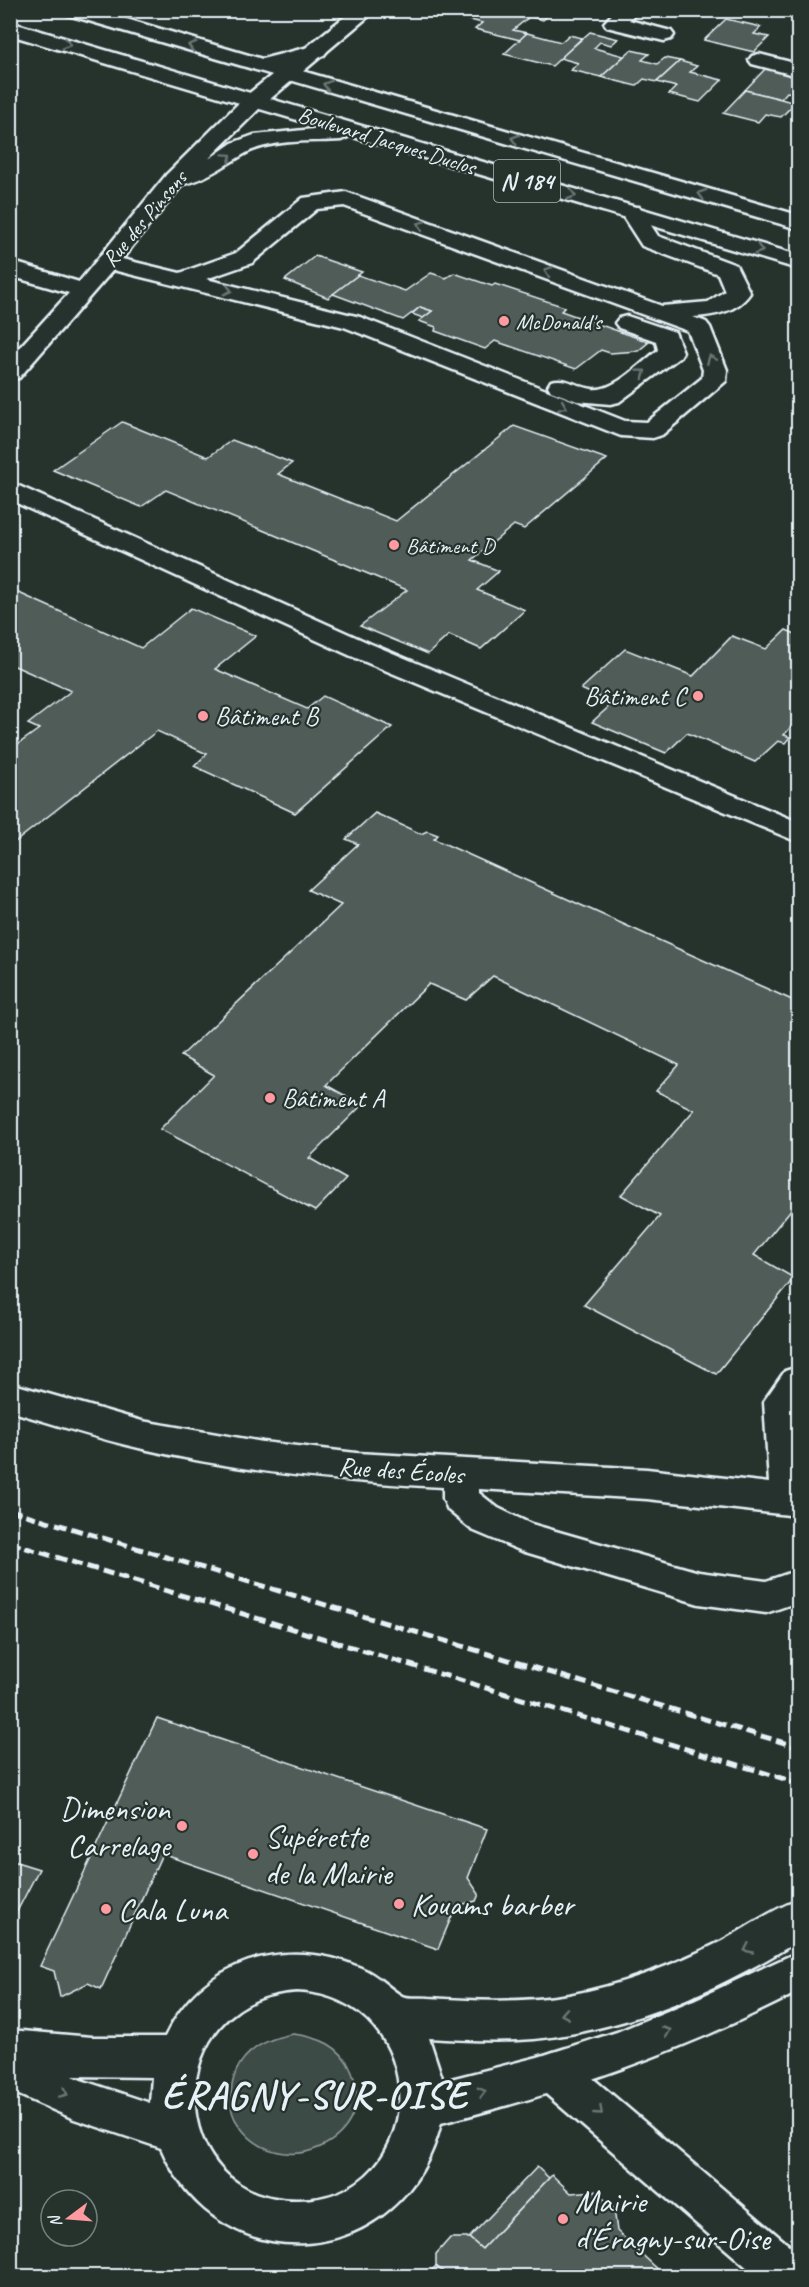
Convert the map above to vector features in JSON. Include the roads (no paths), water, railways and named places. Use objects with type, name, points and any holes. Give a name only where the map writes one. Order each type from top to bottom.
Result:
[{"type":"main road","name":"Boulevard Jacques Duclos","points":[[72,10],[798,222]]},
{"type":"main road","name":"Rue des Pinsons","points":[[10,374],[85,290],[175,179],[255,100],[366,10]]},
{"type":"main road","points":[[629,10],[614,23],[664,35]]},
{"type":"main road","name":"Boulevard Jacques Duclos","points":[[10,28],[798,262]]},
{"type":"main road","points":[[262,66],[317,51]]},
{"type":"main road","name":"N 184","points":[[124,61],[159,59],[213,67],[262,66]]},
{"type":"main road","points":[[759,60],[798,70]]},
{"type":"main road","name":"N 184","points":[[255,100],[311,101],[381,112],[415,110]]},
{"type":"main road","points":[[175,179],[220,162],[240,148],[262,140],[359,131]]},
{"type":"main road","points":[[108,262],[185,279],[352,322],[621,429],[653,430],[714,381],[715,370],[698,327],[346,199],[311,203],[244,258],[185,279]]},
{"type":"main road","points":[[631,212],[650,241],[728,270],[738,293],[713,309],[657,312]]},
{"type":"main road","points":[[352,322],[401,328],[586,396],[610,397],[671,352],[667,337],[483,271],[476,245]]},
{"type":"main road","points":[[244,258],[271,301]]},
{"type":"main road","points":[[10,268],[54,283],[85,290]]},
{"type":"main road","points":[[18,493],[361,650],[798,833]]},
{"type":"main road","points":[[793,1500],[782,1401],[798,1381]]},
{"type":"main road","name":"Rue des Écoles","points":[[10,1397],[142,1435],[263,1457],[356,1468],[647,1484],[793,1500]]},
{"type":"main road","points":[[461,1474],[461,1499],[486,1519],[522,1536],[699,1588],[766,1597],[798,1586]]},
{"type":"main road","points":[[397,2016],[535,2019],[602,2008],[685,1978],[758,1945],[798,1919]]},
{"type":"main road","points":[[425,2106],[554,2073],[739,2001],[798,1971]]},
{"type":"main road","points":[[295,1974],[333,1978],[368,1993],[397,2016],[414,2043],[425,2074],[425,2106],[414,2148],[387,2184],[350,2209],[306,2220],[260,2216],[220,2197],[188,2167],[172,2131],[167,2094],[176,2057],[195,2024],[223,1998],[258,1981],[295,1974]]},
{"type":"main road","points":[[10,2050],[92,2057],[176,2057]]},
{"type":"main road","points":[[10,2069],[74,2098],[172,2131]]},
{"type":"main road","points":[[554,2073],[791,2277]]},
{"type":"railway","points":[[10,1510],[798,1747]]},
{"type":"railway","points":[[10,1543],[798,1783]]},
{"type":"place","name":"McDonald's","points":[[504,321]]},
{"type":"place","name":"Bâtiment D","points":[[394,545]]},
{"type":"place","name":"Bâtiment C","points":[[698,696]]},
{"type":"place","name":"Bâtiment B","points":[[203,716]]},
{"type":"place","name":"Bâtiment A","points":[[270,1098]]},
{"type":"place","name":"Dimension Carrelage","points":[[182,1826]]},
{"type":"place","name":"Supérette de la Mairie","points":[[253,1854]]},
{"type":"place","name":"Kouams barber","points":[[399,1904]]},
{"type":"place","name":"Cala Luna","points":[[106,1909]]},
{"type":"place","name":"Mairie d'Éragny-sur-Oise","points":[[563,2219]]},
{"type":"district","name":"ÉRAGNY-SUR-OISE","points":[[315,2094]]}]
